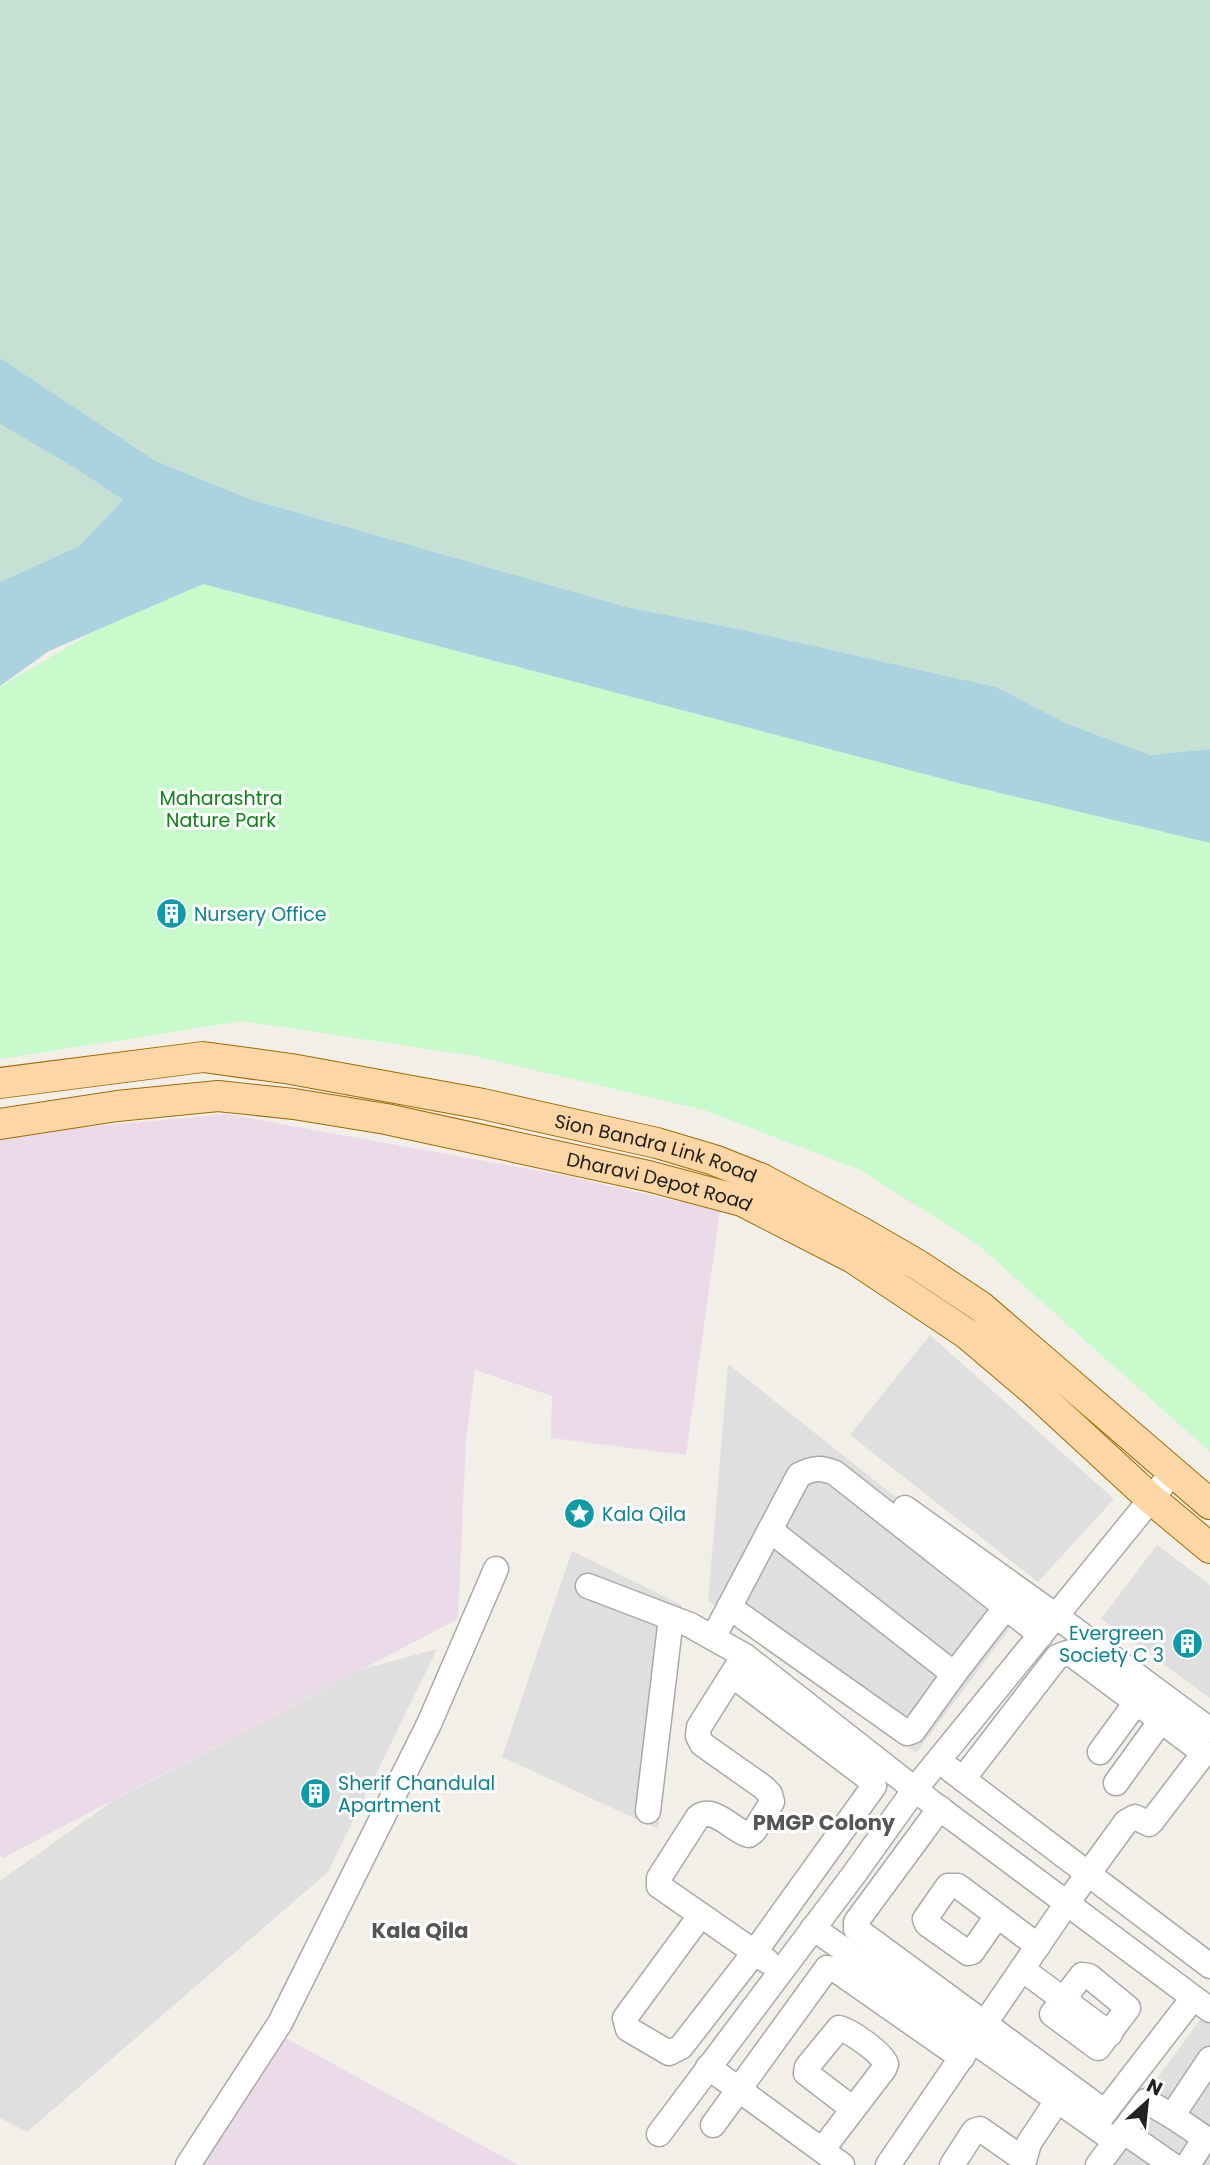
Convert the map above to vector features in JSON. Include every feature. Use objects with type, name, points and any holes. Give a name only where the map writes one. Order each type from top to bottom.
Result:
[{"type":"main road","name":"Sion Bandra Link Road","points":[[0,1083],[203,1057],[291,1069],[484,1104],[657,1143],[714,1160],[762,1179],[861,1231],[980,1306],[1210,1504]]},
{"type":"main road","name":"Dharavi Depot Road","points":[[0,1124],[117,1106],[218,1096],[294,1104],[386,1119],[648,1176],[742,1201],[853,1258],[967,1334],[1033,1390],[1150,1498],[1210,1548]]},
{"type":"street","points":[[713,1638],[799,1475],[813,1468],[835,1473],[1006,1607],[1048,1625]]},
{"type":"street","points":[[849,1468],[1208,1747]]},
{"type":"street","points":[[659,2134],[915,1789],[1172,1472]]},
{"type":"street","points":[[770,1531],[954,1674]]},
{"type":"street","points":[[188,2165],[280,2023],[429,1724],[496,1569]]},
{"type":"street","points":[[588,1586],[690,1625],[713,1638],[738,1665],[873,1781],[874,1786],[754,1953],[677,2051],[666,2052],[628,2029],[625,2018],[700,1916]]},
{"type":"street","points":[[729,1607],[907,1733],[913,1731],[1006,1607]]},
{"type":"street","points":[[648,1811],[671,1618]]},
{"type":"street","points":[[963,1779],[1061,1654],[1074,1656],[1142,1694],[1160,1722],[1208,1747]]},
{"type":"street","points":[[738,1665],[915,1789],[1201,2004],[1099,2120]]},
{"type":"street","points":[[738,1665],[699,1727],[698,1736],[702,1744],[763,1787],[770,1794],[772,1802],[749,1835],[710,1813],[703,1813],[659,1878],[659,1886],[754,1953],[782,1969]]},
{"type":"street","points":[[1100,1752],[1142,1694]]},
{"type":"street","points":[[1116,1783],[1160,1722]]},
{"type":"street","points":[[888,2165],[1068,1903],[1130,1818],[1135,1817],[1149,1824],[1208,1747]]},
{"type":"street","points":[[938,1761],[1210,1966]]},
{"type":"street","points":[[870,1967],[856,1922],[940,1808]]},
{"type":"street","points":[[997,1916],[1038,1947]]},
{"type":"street","points":[[813,1928],[973,2041],[1012,2057],[1119,2136],[1172,2165]]},
{"type":"street","points":[[713,2125],[824,1971],[827,1968],[836,1970],[870,1967]]},
{"type":"street","points":[[1023,1969],[1110,2034],[1128,2008],[1085,1975],[1079,1977],[1062,1998]]},
{"type":"street","points":[[1012,2057],[1057,2101],[1099,2120]]},
{"type":"street","points":[[1172,2116],[1210,2059]]},
{"type":"street","points":[[708,2067],[832,2158],[853,2109]]},
{"type":"street","points":[[951,2165],[974,2131],[980,2129],[1023,2162],[1029,2143],[1057,2101]]},
{"type":"street","points":[[1098,2165],[1146,2101],[1205,2138],[1188,2165]]},
{"type":"shaded area","points":[[227,1114],[567,1176],[720,1211],[686,1455],[551,1438],[552,1396],[475,1370],[466,1440],[458,1619],[3,1858],[0,1856],[0,1140],[31,1132]]},
{"type":"shaded area","points":[[930,1335],[1114,1499],[1038,1582],[850,1435]]},
{"type":"shaded area","points":[[728,1364],[1029,1603],[916,1753],[708,1601]]},
{"type":"shaded area","points":[[1157,1545],[1210,1585],[1210,1698],[1101,1619]]},
{"type":"shaded area","points":[[572,1551],[682,1605],[658,1829],[502,1757]]},
{"type":"shaded area","points":[[437,1649],[328,1872],[27,2132],[0,2118],[0,1881],[111,1802],[363,1669]]},
{"type":"shaded area","points":[[1210,2006],[1210,2165],[1094,2165]]},
{"type":"shaded area","points":[[271,2030],[518,2165],[192,2165]]},
{"type":"green space","points":[[0,0],[1210,0],[1210,749],[1150,755],[1066,723],[996,687],[743,630],[626,607],[247,498],[154,460],[0,358]]},
{"type":"green space","points":[[0,424],[123,500],[79,546],[0,582]]},
{"type":"green space","name":"Maharashtra Nature Park","points":[[203,584],[962,784],[1210,843],[1210,1452],[976,1243],[860,1170],[704,1110],[474,1056],[243,1021],[0,1059],[0,687],[89,634]]},
{"type":"water","points":[[0,358],[154,460],[247,498],[626,607],[743,630],[996,687],[1066,723],[1150,755],[1210,749],[1210,843],[962,784],[203,584],[49,651],[0,686],[0,582],[79,546],[123,500],[0,424]]},
{"type":"place","name":"Nursery Office","points":[[171,914]]},
{"type":"place","name":"Kala Qila","points":[[579,1514]]},
{"type":"place","name":"Evergreen Society C 3","points":[[1187,1644]]},
{"type":"place","name":"Sherif Chandulal Apartment","points":[[315,1794]]},
{"type":"district","name":"PMGP Colony","points":[[824,1822]]},
{"type":"district","name":"Kala Qila","points":[[420,1930]]}]
